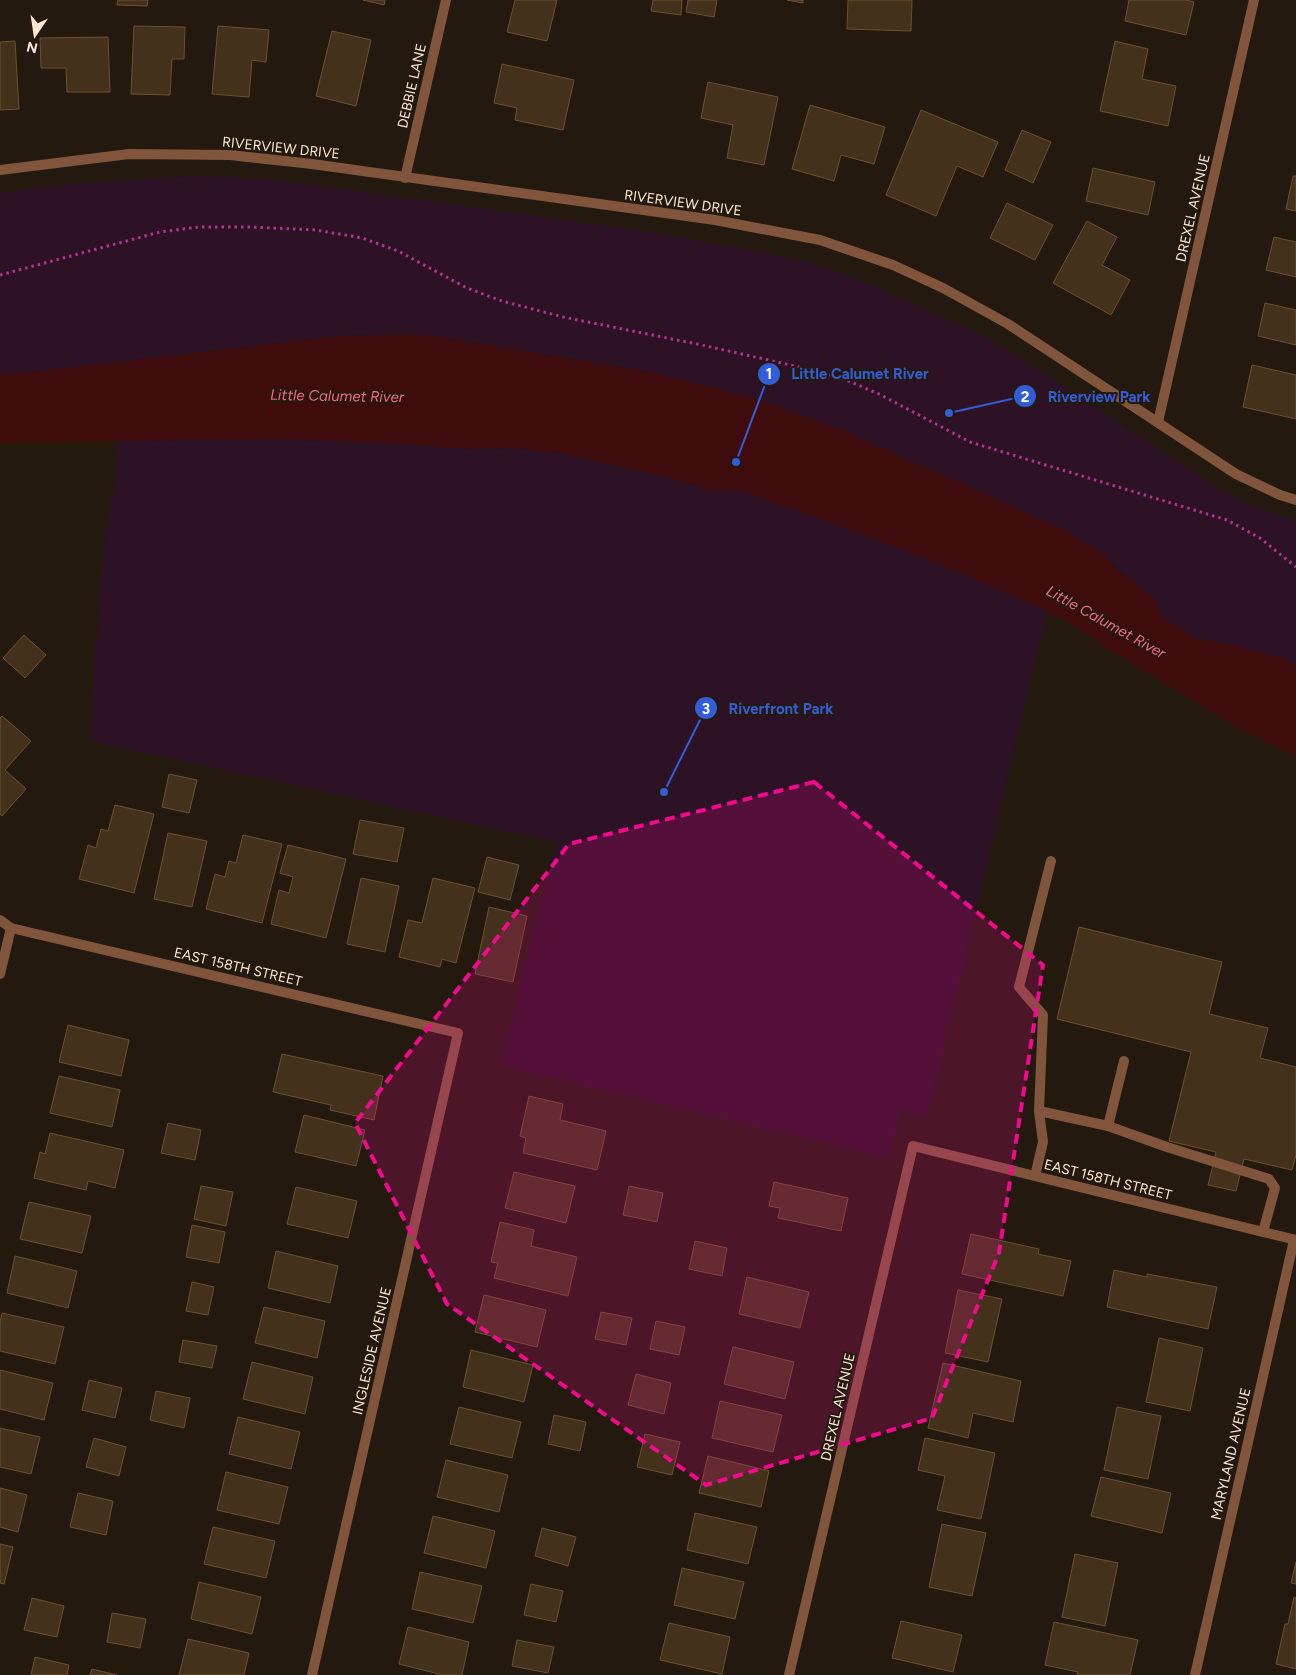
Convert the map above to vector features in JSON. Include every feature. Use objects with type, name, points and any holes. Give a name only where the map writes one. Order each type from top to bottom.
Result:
[{"type":"street","name":"DEBBIE LANE","points":[[405,178],[446,0]]},
{"type":"street","name":"DREXEL AVENUE","points":[[1158,422],[1254,0]]},
{"type":"street","name":"RIVERVIEW DRIVE","points":[[0,170],[129,154],[230,155],[312,164],[715,220],[820,240],[893,266],[943,288],[1008,324],[1236,474],[1280,495],[1296,500]]},
{"type":"street","points":[[1035,1176],[1043,1142],[1039,1111],[1043,1014],[1019,987],[1051,861]]},
{"type":"street","points":[[0,920],[11,928],[0,974]]},
{"type":"street","name":"EAST 158TH STREET","points":[[11,928],[458,1033]]},
{"type":"street","name":"INGLESIDE AVENUE","points":[[312,1675],[458,1033]]},
{"type":"street","points":[[1108,1126],[1124,1061]]},
{"type":"street","points":[[1039,1111],[1108,1126],[1167,1148],[1270,1179],[1274,1188],[1263,1232]]},
{"type":"street","name":"DREXEL AVENUE","points":[[789,1675],[913,1146]]},
{"type":"street","name":"EAST 158TH STREET","points":[[913,1146],[1295,1240]]},
{"type":"street","name":"MARYLAND AVENUE","points":[[1195,1675],[1295,1240]]},
{"type":"path","points":[[0,275],[160,232],[199,226],[316,230],[362,238],[398,251],[467,288],[502,301],[563,318],[721,350],[844,379],[881,395],[970,442],[1228,520],[1260,538],[1296,568]]},
{"type":"highlighted area","points":[[814,782],[1043,965],[999,1253],[932,1418],[706,1485],[447,1304],[355,1123],[569,844]]},
{"type":"shaded area","points":[[195,176],[270,179],[651,232],[771,254],[824,267],[879,288],[980,334],[1022,359],[1219,489],[1253,506],[1296,522],[1296,664],[1280,657],[1195,638],[1164,619],[1153,598],[1095,548],[1060,528],[840,429],[750,397],[656,373],[420,334],[340,336],[24,373],[0,374],[0,193],[98,182]]},
{"type":"shaded area","points":[[277,439],[387,443],[471,449],[513,448],[560,453],[657,475],[710,490],[742,491],[926,557],[1047,611],[927,1116],[900,1111],[889,1158],[501,1066],[556,842],[90,741],[99,588],[119,441]]},
{"type":"water","points":[[420,334],[656,373],[750,397],[840,429],[1060,528],[1095,548],[1153,598],[1164,619],[1195,638],[1280,657],[1296,664],[1296,757],[1238,728],[1103,646],[1077,628],[1034,605],[898,548],[742,491],[710,490],[657,475],[560,453],[513,448],[471,449],[387,443],[277,439],[0,443],[0,374],[24,373],[340,336]]},
{"type":"building","points":[[118,0],[148,0],[147,6],[117,5]]},
{"type":"building","points":[[363,0],[385,0],[384,5]]},
{"type":"building","points":[[515,0],[557,0],[547,41],[507,32]]},
{"type":"building","points":[[653,0],[682,0],[681,15],[651,11]]},
{"type":"building","points":[[688,0],[717,0],[714,17],[686,12]]},
{"type":"building","points":[[787,0],[803,0],[803,3]]},
{"type":"building","points":[[848,0],[912,0],[911,31],[847,29]]},
{"type":"building","points":[[1129,0],[1186,0],[1194,2],[1186,35],[1125,21]]},
{"type":"building","points":[[134,26],[185,27],[184,59],[172,59],[170,95],[131,94]]},
{"type":"building","points":[[218,26],[269,30],[266,62],[252,60],[249,97],[212,94]]},
{"type":"building","points":[[332,31],[371,40],[356,106],[316,96]]},
{"type":"building","points":[[108,37],[110,92],[67,92],[66,68],[41,68],[40,38]]},
{"type":"building","points":[[15,41],[19,109],[0,110],[0,42]]},
{"type":"building","points":[[1115,41],[1148,49],[1142,79],[1176,86],[1168,126],[1100,111]]},
{"type":"building","points":[[502,64],[574,80],[563,130],[515,120],[517,108],[494,103]]},
{"type":"building","points":[[708,82],[778,97],[764,165],[727,158],[733,125],[701,118]]},
{"type":"building","points":[[810,105],[885,127],[874,164],[841,155],[834,181],[792,169]]},
{"type":"building","points":[[921,110],[998,142],[983,177],[957,166],[936,216],[886,195]]},
{"type":"building","points":[[1022,130],[1051,142],[1033,183],[1005,170]]},
{"type":"building","points":[[1093,168],[1155,182],[1148,215],[1086,201]]},
{"type":"building","points":[[1293,176],[1296,176],[1296,211],[1286,209]]},
{"type":"building","points":[[1007,203],[1053,225],[1035,260],[990,238]]},
{"type":"building","points":[[1087,221],[1117,237],[1102,265],[1130,280],[1111,315],[1053,283]]},
{"type":"building","points":[[1274,237],[1296,242],[1296,277],[1266,270]]},
{"type":"building","points":[[1265,303],[1296,310],[1296,345],[1258,336]]},
{"type":"building","points":[[1252,365],[1296,375],[1296,419],[1243,407]]},
{"type":"building","points":[[24,635],[46,655],[25,678],[3,658]]},
{"type":"building","points":[[2,716],[31,741],[5,770],[26,789],[2,816],[0,814],[0,718]]},
{"type":"building","points":[[169,774],[197,780],[189,813],[162,807]]},
{"type":"building","points":[[115,805],[154,814],[134,893],[79,879],[88,845],[96,848],[101,829],[108,831]]},
{"type":"building","points":[[360,820],[404,828],[397,862],[353,854]]},
{"type":"building","points":[[168,833],[207,841],[192,907],[154,899]]},
{"type":"building","points":[[243,835],[282,844],[262,923],[206,909],[215,874],[225,877],[229,861],[236,863]]},
{"type":"building","points":[[288,845],[346,859],[326,938],[271,924],[279,890],[289,893],[293,877],[280,873]]},
{"type":"building","points":[[487,857],[519,865],[510,900],[478,892]]},
{"type":"building","points":[[361,878],[399,886],[385,952],[347,944]]},
{"type":"building","points":[[433,878],[475,888],[456,963],[442,959],[440,967],[399,957],[408,920],[422,923]]},
{"type":"building","points":[[489,907],[527,916],[513,982],[475,974]]},
{"type":"building","points":[[1079,927],[1222,962],[1209,1014],[1268,1028],[1260,1058],[1296,1067],[1296,1155],[1292,1170],[1244,1159],[1236,1191],[1208,1185],[1216,1152],[1169,1141],[1191,1052],[1057,1019]]},
{"type":"building","points":[[68,1025],[129,1040],[121,1076],[59,1062]]},
{"type":"building","points":[[282,1054],[383,1076],[374,1120],[330,1110],[331,1105],[273,1092]]},
{"type":"building","points":[[59,1076],[120,1090],[112,1127],[50,1113]]},
{"type":"building","points":[[529,1096],[563,1104],[560,1120],[606,1131],[597,1170],[523,1153],[526,1138],[520,1136]]},
{"type":"building","points":[[304,1115],[365,1130],[356,1166],[295,1152]]},
{"type":"building","points":[[168,1123],[201,1130],[195,1160],[161,1153]]},
{"type":"building","points":[[50,1133],[124,1150],[115,1188],[88,1181],[86,1190],[34,1178],[40,1152],[45,1154]]},
{"type":"building","points":[[514,1172],[575,1186],[566,1223],[505,1208]]},
{"type":"building","points":[[774,1182],[848,1198],[841,1231],[778,1218],[780,1208],[769,1206]]},
{"type":"building","points":[[201,1186],[233,1192],[226,1226],[194,1219]]},
{"type":"building","points":[[629,1186],[663,1193],[657,1222],[623,1215]]},
{"type":"building","points":[[296,1187],[357,1201],[348,1238],[287,1224]]},
{"type":"building","points":[[29,1202],[91,1216],[82,1253],[20,1239]]},
{"type":"building","points":[[500,1222],[534,1230],[531,1246],[577,1257],[568,1296],[494,1278],[498,1263],[491,1262]]},
{"type":"building","points":[[192,1225],[225,1232],[219,1263],[186,1257]]},
{"type":"building","points":[[971,1234],[1039,1249],[1038,1254],[1071,1261],[1063,1296],[962,1274]]},
{"type":"building","points":[[695,1241],[727,1248],[722,1276],[689,1269]]},
{"type":"building","points":[[276,1251],[338,1266],[330,1303],[268,1288]]},
{"type":"building","points":[[15,1256],[77,1271],[68,1308],[7,1293]]},
{"type":"building","points":[[1114,1270],[1147,1277],[1147,1274],[1217,1287],[1208,1329],[1107,1307]]},
{"type":"building","points":[[747,1277],[809,1292],[800,1328],[739,1314]]},
{"type":"building","points":[[192,1282],[214,1287],[208,1315],[186,1311]]},
{"type":"building","points":[[958,1290],[1002,1299],[988,1362],[945,1353]]},
{"type":"building","points":[[484,1295],[546,1310],[537,1347],[475,1332]]},
{"type":"building","points":[[264,1307],[325,1321],[317,1358],[255,1343]]},
{"type":"building","points":[[601,1312],[632,1318],[626,1345],[595,1339]]},
{"type":"building","points":[[2,1313],[64,1327],[55,1364],[0,1351],[0,1322]]},
{"type":"building","points":[[656,1321],[685,1327],[679,1355],[650,1349]]},
{"type":"building","points":[[1159,1338],[1203,1348],[1190,1411],[1146,1402]]},
{"type":"building","points":[[183,1340],[217,1346],[212,1368],[179,1362]]},
{"type":"building","points":[[733,1347],[794,1362],[785,1399],[724,1384]]},
{"type":"building","points":[[471,1350],[533,1365],[524,1402],[463,1387]]},
{"type":"building","points":[[252,1362],[313,1377],[305,1414],[243,1399]]},
{"type":"building","points":[[943,1363],[1021,1381],[1013,1422],[973,1413],[968,1438],[928,1428]]},
{"type":"building","points":[[0,1370],[53,1383],[44,1420],[0,1409]]},
{"type":"building","points":[[636,1374],[671,1383],[664,1414],[628,1405]]},
{"type":"building","points":[[89,1380],[122,1388],[115,1418],[82,1410]]},
{"type":"building","points":[[156,1391],[190,1398],[184,1428],[150,1420]]},
{"type":"building","points":[[720,1401],[782,1415],[773,1452],[712,1438]]},
{"type":"building","points":[[459,1407],[521,1422],[512,1458],[450,1444]]},
{"type":"building","points":[[1117,1407],[1161,1416],[1148,1479],[1104,1470]]},
{"type":"building","points":[[554,1415],[586,1422],[580,1451],[548,1444]]},
{"type":"building","points":[[238,1417],[300,1432],[291,1469],[229,1454]]},
{"type":"building","points":[[0,1428],[40,1437],[31,1474],[0,1467]]},
{"type":"building","points":[[645,1434],[680,1442],[672,1475],[637,1467]]},
{"type":"building","points":[[94,1438],[126,1447],[119,1476],[86,1467]]},
{"type":"building","points":[[925,1438],[995,1453],[981,1519],[937,1510],[945,1476],[918,1470]]},
{"type":"building","points":[[708,1456],[769,1471],[761,1507],[699,1493]]},
{"type":"building","points":[[446,1460],[508,1475],[499,1512],[437,1497]]},
{"type":"building","points":[[226,1472],[288,1487],[279,1524],[217,1510]]},
{"type":"building","points":[[1101,1477],[1171,1493],[1162,1533],[1091,1516]]},
{"type":"building","points":[[0,1488],[27,1495],[18,1532],[0,1527]]},
{"type":"building","points":[[78,1493],[113,1501],[106,1535],[70,1527]]},
{"type":"building","points":[[695,1513],[757,1527],[748,1564],[687,1550]]},
{"type":"building","points":[[433,1516],[495,1531],[486,1568],[424,1553]]},
{"type":"building","points":[[942,1524],[986,1533],[972,1596],[929,1587]]},
{"type":"building","points":[[213,1527],[275,1541],[266,1578],[204,1564]]},
{"type":"building","points":[[542,1528],[576,1537],[568,1566],[535,1556]]},
{"type":"building","points":[[0,1544],[13,1547],[4,1584],[0,1583]]},
{"type":"building","points":[[1075,1554],[1118,1563],[1105,1626],[1062,1617]]},
{"type":"building","points":[[1296,1562],[1296,1584],[1291,1583]]},
{"type":"building","points":[[682,1568],[744,1582],[735,1619],[674,1605]]},
{"type":"building","points":[[420,1572],[482,1586],[473,1623],[412,1609]]},
{"type":"building","points":[[199,1582],[261,1597],[252,1634],[191,1619]]},
{"type":"building","points":[[531,1584],[563,1591],[556,1622],[524,1615]]},
{"type":"building","points":[[1294,1597],[1296,1598],[1296,1669],[1276,1664],[1285,1624],[1288,1624]]},
{"type":"building","points":[[32,1598],[64,1606],[57,1637],[24,1630]]},
{"type":"building","points":[[112,1613],[146,1619],[140,1648],[107,1642]]},
{"type":"building","points":[[901,1621],[962,1635],[953,1672],[892,1658]]},
{"type":"building","points":[[1054,1622],[1138,1640],[1130,1675],[1077,1675],[1078,1672],[1045,1665]]},
{"type":"building","points":[[669,1623],[730,1637],[722,1674],[660,1660]]},
{"type":"building","points":[[408,1627],[469,1642],[462,1675],[443,1675],[399,1664]]},
{"type":"building","points":[[188,1639],[249,1653],[244,1675],[179,1675]]},
{"type":"building","points":[[517,1640],[554,1647],[548,1673],[512,1666]]},
{"type":"building","points":[[35,1657],[69,1665],[67,1675],[31,1675]]},
{"type":"building","points":[[92,1669],[117,1675],[90,1675]]},
{"type":"place","name":"Riverview Park","points":[[949,413]]},
{"type":"place","name":"Little Calumet River","points":[[736,462]]},
{"type":"place","name":"Riverfront Park","points":[[664,792]]}]
